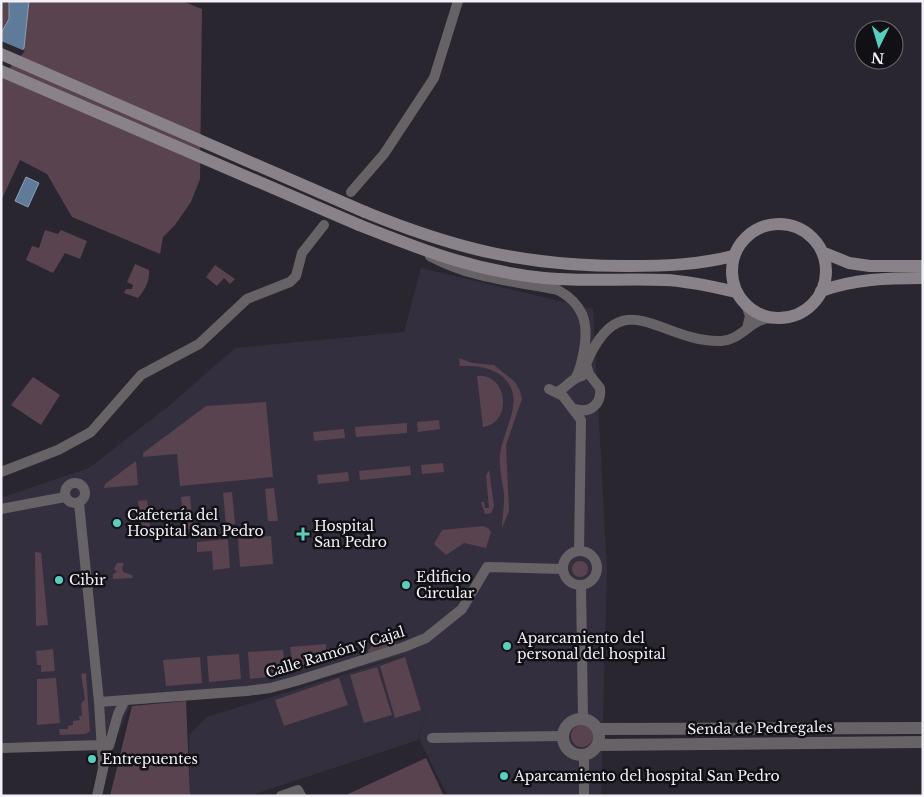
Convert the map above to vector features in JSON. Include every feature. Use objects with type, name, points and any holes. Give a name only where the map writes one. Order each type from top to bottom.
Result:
[{"type":"main road","points":[[1,54],[366,212],[438,240],[484,253],[531,262],[580,266],[676,266],[712,262],[733,256]]},
{"type":"main road","points":[[1,71],[359,225],[420,250],[479,268],[518,275],[561,279],[698,283],[737,292]]},
{"type":"main road","points":[[770,224],[795,226],[806,232],[816,241],[822,252],[826,272],[821,291],[813,304],[801,313],[787,318],[772,318],[758,314],[746,305],[737,292],[732,275],[733,256],[747,235],[770,224]]},
{"type":"main road","points":[[822,252],[849,263],[870,266],[923,266]]},
{"type":"main road","points":[[821,291],[845,282],[887,278],[923,278]]},
{"type":"street","points":[[351,192],[384,154],[434,78],[458,1]]},
{"type":"street","points":[[1,472],[58,450],[91,432],[141,375],[198,344],[247,299],[290,282],[296,276],[302,253],[324,226]]},
{"type":"street","points":[[420,250],[451,268],[558,290],[570,296],[582,310],[587,328],[581,365],[576,377]]},
{"type":"street","points":[[742,332],[750,320],[746,305]]},
{"type":"street","points":[[582,425],[575,410],[552,390],[562,390],[576,377],[586,364],[600,335],[612,325],[622,321],[635,320],[714,341],[732,339],[758,321],[772,318]]},
{"type":"street","points":[[580,550],[582,425],[589,410],[596,405],[600,394],[600,388],[589,374],[586,364]]},
{"type":"street","points":[[576,377],[588,376],[593,379]]},
{"type":"street","points":[[566,401],[565,390],[567,384]]},
{"type":"street","points":[[575,410],[589,410]]},
{"type":"street","points":[[72,484],[78,484],[83,487],[85,493],[79,503],[72,503],[65,496],[66,487],[72,484]]},
{"type":"street","points":[[1,509],[65,496]]},
{"type":"street","points":[[79,503],[99,702],[107,742]]},
{"type":"street","points":[[580,550],[590,553],[594,557],[597,568],[594,578],[581,585],[566,579],[562,569],[567,556],[580,550]]},
{"type":"street","name":"Calle Ramón y Cajal","points":[[99,702],[270,688],[404,647],[426,638],[455,616],[473,593],[487,567],[562,569]]},
{"type":"street","points":[[581,585],[583,719]]},
{"type":"street","points":[[97,796],[107,742],[125,700]]},
{"type":"street","points":[[99,702],[107,706],[115,724]]},
{"type":"street","points":[[583,719],[589,720],[598,730],[599,737],[594,750],[584,755],[572,752],[567,748],[563,736],[569,723],[583,719]]},
{"type":"street","points":[[598,730],[923,728]]},
{"type":"street","points":[[432,738],[563,736]]},
{"type":"street","points":[[1,748],[107,742]]},
{"type":"street","name":"Senda de Pedregales","points":[[597,745],[923,742]]},
{"type":"street","points":[[584,755],[584,796]]},
{"type":"street","points":[[281,796],[300,793]]},
{"type":"shaded area","points":[[1,1],[182,1],[202,9],[200,179],[191,202],[175,225],[163,237],[160,254],[72,217],[47,174],[20,160],[1,201]]},
{"type":"shaded area","points":[[45,230],[58,234],[61,230],[87,241],[80,259],[65,253],[53,273],[26,260],[32,246],[39,248]]},
{"type":"shaded area","points":[[135,264],[149,270],[149,278],[138,298],[124,293],[126,289],[132,289],[133,285],[127,282]]},
{"type":"shaded area","points":[[215,265],[235,279],[230,284],[224,278],[217,286],[206,277]]},
{"type":"shaded area","name":"Hospital San Pedro","points":[[421,268],[593,309],[607,570],[601,796],[448,796],[419,739],[427,706],[418,740],[249,796],[190,796],[189,735],[207,717],[416,652],[272,693],[130,705],[115,742],[1,742],[1,498],[89,468],[170,405],[235,348],[404,332]]},
{"type":"shaded area","points":[[459,358],[472,363],[494,365],[515,382],[520,391],[522,399],[506,445],[509,511],[502,528],[504,493],[500,470],[500,455],[512,414],[513,395],[510,386],[498,373],[483,367],[460,366]]},
{"type":"shaded area","points":[[477,376],[487,377],[495,382],[503,399],[499,417],[493,424],[483,427]]},
{"type":"shaded area","points":[[33,377],[60,395],[41,425],[11,405]]},
{"type":"shaded area","points":[[266,402],[273,477],[180,486],[177,454],[143,457],[143,453],[206,406]]},
{"type":"shaded area","points":[[439,420],[440,429],[418,432],[417,422]]},
{"type":"shaded area","points":[[407,423],[407,433],[356,437],[355,427]]},
{"type":"shaded area","points":[[344,429],[345,438],[314,441],[313,432]]},
{"type":"shaded area","points":[[136,461],[138,485],[104,488],[105,484]]},
{"type":"shaded area","points":[[443,463],[444,472],[422,474],[421,465]]},
{"type":"shaded area","points":[[410,466],[411,475],[360,480],[359,471]]},
{"type":"shaded area","points":[[489,470],[494,506],[491,513],[485,514],[481,502],[484,502],[485,508],[489,508],[486,476]]},
{"type":"shaded area","points":[[348,472],[349,481],[318,484],[317,475]]},
{"type":"shaded area","points":[[274,488],[278,521],[268,521],[265,489]]},
{"type":"shaded area","points":[[232,492],[235,524],[226,525],[223,493]]},
{"type":"shaded area","points":[[190,496],[193,529],[184,529],[181,497]]},
{"type":"shaded area","points":[[147,500],[151,532],[141,533],[138,501]]},
{"type":"shaded area","points":[[483,526],[491,532],[486,548],[464,543],[446,555],[434,544],[442,530]]},
{"type":"shaded area","points":[[271,536],[273,564],[240,567],[238,539]]},
{"type":"shaded area","points":[[228,539],[230,568],[213,570],[212,551],[197,552],[197,542]]},
{"type":"shaded area","points":[[35,552],[41,553],[48,625],[36,626]]},
{"type":"shaded area","points":[[577,561],[583,561],[588,566],[586,575],[577,577],[572,572],[572,566]]},
{"type":"shaded area","points":[[117,563],[124,563],[123,572],[132,575],[133,578],[113,579],[113,574],[117,572],[114,569]]},
{"type":"shaded area","points":[[386,639],[393,640],[397,645],[368,653],[368,650],[374,644]]},
{"type":"shaded area","points":[[326,644],[327,659],[293,668],[290,647]]},
{"type":"shaded area","points":[[53,649],[55,671],[41,672],[41,665],[37,665],[36,651]]},
{"type":"shaded area","points":[[283,650],[285,670],[269,677],[250,679],[248,652]]},
{"type":"shaded area","points":[[239,654],[241,679],[209,682],[207,656]]},
{"type":"shaded area","points":[[200,657],[202,683],[166,686],[163,660]]},
{"type":"shaded area","points":[[405,657],[421,710],[395,718],[380,666]]},
{"type":"shaded area","points":[[377,667],[392,715],[364,723],[350,675]]},
{"type":"shaded area","points":[[86,673],[90,731],[86,734],[60,735],[59,729],[68,729],[68,726],[73,725],[73,721],[80,720],[79,716],[82,716],[81,704],[85,699],[81,674]]},
{"type":"shaded area","points":[[56,678],[60,723],[37,725],[37,679]]},
{"type":"shaded area","points":[[339,678],[348,705],[284,726],[275,700]]},
{"type":"shaded area","points":[[186,701],[190,796],[110,796],[132,706]]},
{"type":"shaded area","points":[[578,725],[586,725],[593,732],[593,740],[586,747],[578,747],[571,740],[571,732]]},
{"type":"shaded area","points":[[426,758],[444,796],[348,796],[348,794]]},
{"type":"water","points":[[9,1],[29,1],[24,48],[1,75],[1,33],[9,19]]},
{"type":"water","points":[[26,177],[39,183],[28,207],[15,201]]},
{"type":"pier","points":[[1,41],[25,51],[1,77]]},
{"type":"place","name":"Cafetería del Hospital San Pedro","points":[[117,523]]},
{"type":"place","name":"Hospital San Pedro","points":[[303,534]]},
{"type":"place","name":"Cibir","points":[[59,580]]},
{"type":"place","name":"Edificio Circular","points":[[406,585]]},
{"type":"place","name":"Aparcamiento del personal del hospital","points":[[507,646]]},
{"type":"place","name":"Entrepuentes","points":[[92,759]]},
{"type":"place","name":"Aparcamiento del hospital San Pedro","points":[[504,776]]}]
